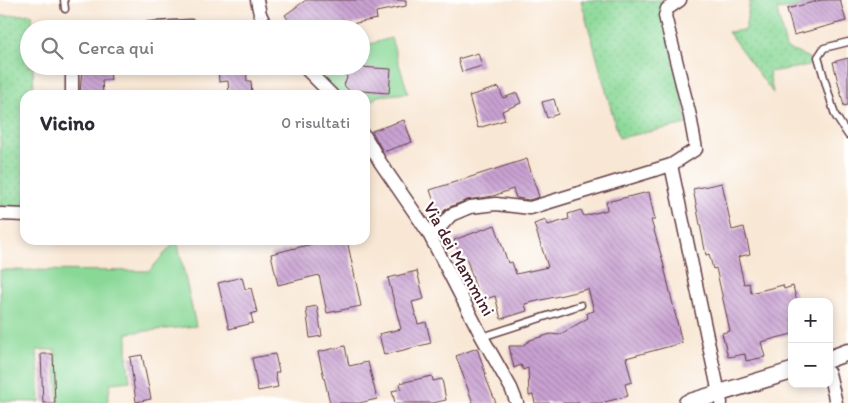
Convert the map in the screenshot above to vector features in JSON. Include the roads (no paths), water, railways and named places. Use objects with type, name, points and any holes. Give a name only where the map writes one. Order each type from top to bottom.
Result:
[{"type":"street","points":[[257,0],[263,20]]},
{"type":"street","points":[[431,237],[451,215],[470,207],[496,204],[530,208],[671,165],[696,149],[690,116],[665,16],[667,8],[680,0]]},
{"type":"street","points":[[72,75],[72,90]]},
{"type":"street","points":[[312,75],[327,90]]},
{"type":"street","name":"Via dei Mammini","points":[[370,145],[431,237],[482,337],[511,388],[517,403]]},
{"type":"street","points":[[671,165],[720,398]]},
{"type":"street","points":[[0,214],[20,215]]},
{"type":"street","points":[[833,359],[848,354]]},
{"type":"street","points":[[687,403],[720,398],[788,372]]},
{"type":"street","points":[[832,388],[836,403]]},
{"type":"lane","points":[[64,0],[65,9]]},
{"type":"lane","points":[[848,42],[824,48],[818,57],[835,115],[848,135]]},
{"type":"lane","points":[[482,337],[581,306]]}]
